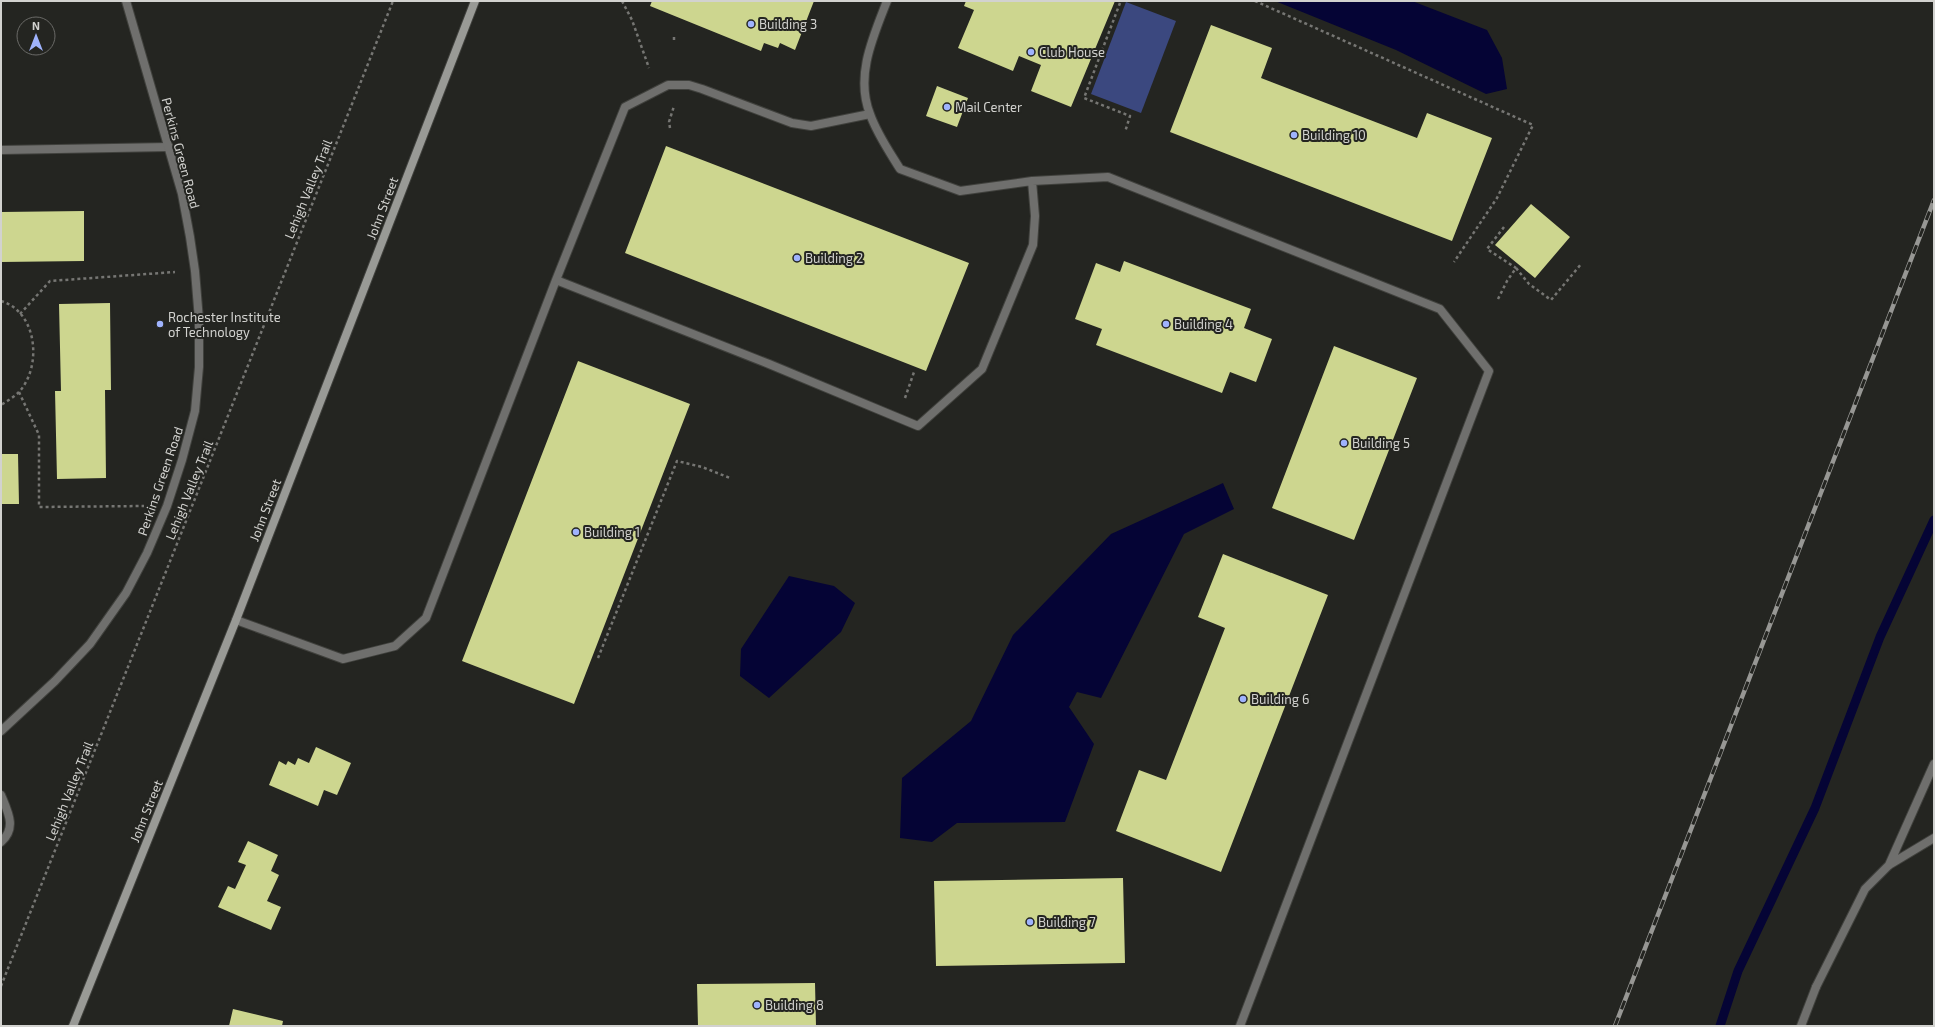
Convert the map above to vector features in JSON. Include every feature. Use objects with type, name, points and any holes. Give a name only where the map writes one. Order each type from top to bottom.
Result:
[{"type":"street","name":"Perkins Green Road","points":[[1,731],[55,681],[90,644],[126,594],[147,553],[167,506],[182,460],[195,412],[200,367],[195,270],[182,194],[126,1]]},
{"type":"street","name":"John Street","points":[[73,1026],[236,620],[475,1]]},
{"type":"street","points":[[887,1],[870,45],[865,65],[865,94],[870,114],[900,169],[960,192],[1032,181],[1108,178],[1440,308],[1489,371],[1240,1026]]},
{"type":"street","points":[[236,620],[343,658],[395,646],[426,618],[556,280],[625,107],[668,85],[675,84],[702,88],[792,123],[811,126],[870,114]]},
{"type":"street","points":[[1,150],[169,147]]},
{"type":"street","points":[[556,280],[769,364],[918,426],[982,369],[1034,244],[1035,216],[1032,181]]},
{"type":"street","points":[[1889,866],[1934,764]]},
{"type":"street","points":[[1,795],[11,818],[8,836],[1,842]]},
{"type":"street","points":[[1800,1026],[1816,987],[1865,889],[1889,866],[1934,838]]},
{"type":"path","name":"Lehigh Valley Trail","points":[[1,986],[393,1]]},
{"type":"path","points":[[622,1],[632,20],[649,68]]},
{"type":"path","points":[[1255,1],[1533,125],[1497,198],[1454,262]]},
{"type":"path","points":[[1120,3],[1084,98],[1130,116],[1125,132]]},
{"type":"path","points":[[670,128],[669,122],[674,105]]},
{"type":"path","points":[[1504,227],[1487,249],[1516,268],[1529,284],[1551,300],[1582,263]]},
{"type":"path","points":[[1498,299],[1516,268]]},
{"type":"path","points":[[20,314],[50,282],[195,270]]},
{"type":"path","points":[[1,300],[7,302],[28,324],[34,348],[33,363],[19,392],[1,405]]},
{"type":"path","points":[[898,418],[914,372]]},
{"type":"path","points":[[19,392],[39,435],[39,507],[167,506]]},
{"type":"path","points":[[598,658],[678,461],[702,467],[730,478]]},
{"type":"shaded area","points":[[1275,1],[1412,1],[1487,30],[1502,58],[1507,89],[1486,94],[1396,50]]},
{"type":"shaded area","points":[[1126,2],[1176,21],[1141,113],[1091,94]]},
{"type":"shaded area","points":[[1223,483],[1234,509],[1184,534],[1101,698],[1077,692],[1069,707],[1094,744],[1065,822],[957,823],[932,842],[900,838],[902,778],[971,721],[1013,635],[1111,534]]},
{"type":"shaded area","points":[[789,576],[834,586],[855,603],[841,632],[769,698],[740,676],[741,649]]},
{"type":"building","name":"Building 3","points":[[652,1],[814,1],[795,50],[780,43],[778,48],[764,43],[761,51],[650,6]]},
{"type":"building","name":"Club House","points":[[966,1],[1115,1],[1071,107],[1031,91],[1041,65],[1019,56],[1013,71],[958,48],[974,10],[964,6]]},
{"type":"building","name":"Building 10","points":[[1211,25],[1272,48],[1261,78],[1417,138],[1427,113],[1492,138],[1452,241],[1170,132]]},
{"type":"building","name":"Mail Center","points":[[937,86],[968,98],[957,127],[926,116]]},
{"type":"building","name":"Building 2","points":[[666,146],[969,263],[926,371],[625,253]]},
{"type":"building","points":[[1531,204],[1570,237],[1535,278],[1495,245]]},
{"type":"building","points":[[84,211],[84,261],[1,262],[1,212]]},
{"type":"building","name":"Building 4","points":[[1124,261],[1251,309],[1244,328],[1272,339],[1256,382],[1230,372],[1222,393],[1096,345],[1102,329],[1075,319],[1096,263],[1120,272]]},
{"type":"building","points":[[110,303],[111,390],[105,390],[106,478],[57,479],[55,391],[61,391],[59,304]]},
{"type":"building","name":"Building 5","points":[[1334,346],[1417,378],[1354,540],[1272,508]]},
{"type":"building","name":"Building 1","points":[[578,361],[690,404],[574,704],[462,661]]},
{"type":"building","points":[[1,454],[18,454],[19,504],[1,504]]},
{"type":"building","name":"Building 6","points":[[1223,554],[1328,595],[1221,872],[1116,831],[1139,770],[1166,780],[1225,628],[1198,617]]},
{"type":"building","points":[[316,747],[351,763],[337,795],[324,790],[318,806],[269,785],[279,761],[286,765],[288,761],[295,765],[298,758],[309,763]]},
{"type":"building","points":[[248,841],[278,855],[271,871],[279,875],[267,901],[281,907],[271,930],[218,907],[228,886],[235,889],[246,865],[238,862]]},
{"type":"building","name":"Building 7","points":[[1123,878],[1125,963],[936,966],[934,881]]},
{"type":"building","name":"Building 8","points":[[815,983],[816,1026],[698,1026],[697,984]]},
{"type":"building","points":[[233,1009],[283,1021],[282,1026],[229,1026]]},
{"type":"waterway","points":[[1720,1026],[1738,971],[1815,808],[1880,637],[1934,520]]},
{"type":"railway","points":[[1615,1026],[1934,200]]},
{"type":"place","name":"Building 3","points":[[751,24]]},
{"type":"place","name":"Club House","points":[[1031,52]]},
{"type":"place","name":"Mail Center","points":[[947,107]]},
{"type":"place","name":"Building 10","points":[[1294,135]]},
{"type":"place","name":"Building 2","points":[[797,258]]},
{"type":"place","name":"Rochester Institute of Technology","points":[[160,324]]},
{"type":"place","name":"Building 4","points":[[1166,324]]},
{"type":"place","name":"Building 5","points":[[1344,443]]},
{"type":"place","name":"Building 1","points":[[576,532]]},
{"type":"place","name":"Building 6","points":[[1243,699]]},
{"type":"place","name":"Building 7","points":[[1030,922]]},
{"type":"place","name":"Building 8","points":[[757,1005]]}]
